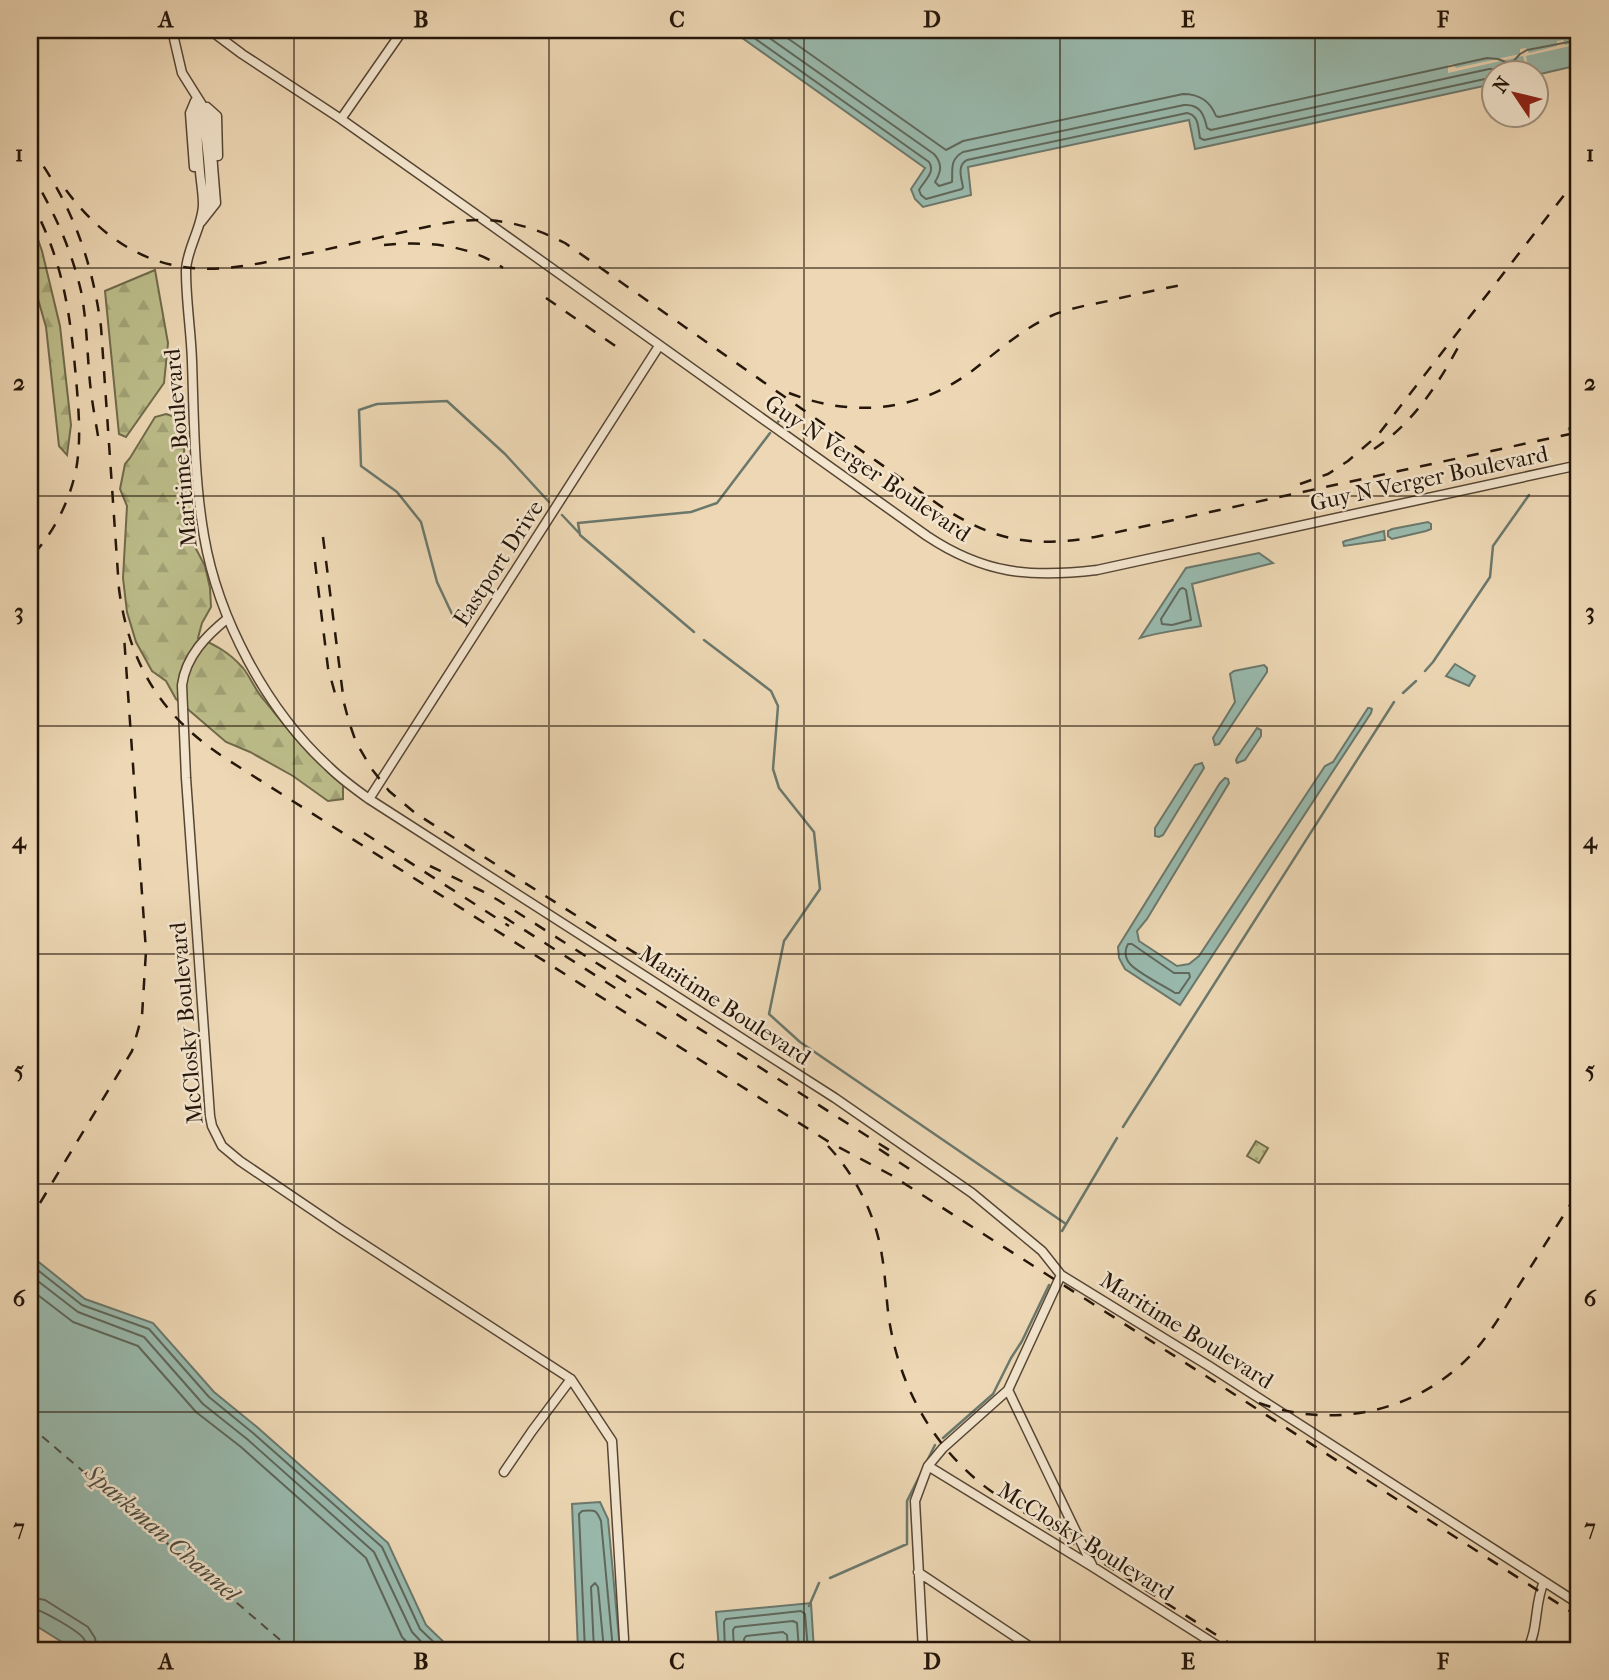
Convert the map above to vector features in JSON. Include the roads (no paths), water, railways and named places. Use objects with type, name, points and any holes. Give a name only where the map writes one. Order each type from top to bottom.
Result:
[{"type":"street","name":"Maritime Boulevard","points":[[172,30],[182,73],[209,116],[216,203],[200,223]]},
{"type":"street","name":"Guy N Verger Boulevard","points":[[210,30],[476,214],[943,547],[992,567],[1023,573],[1062,574],[1097,570],[1579,465]]},
{"type":"street","points":[[341,119],[403,30]]},
{"type":"street","name":"Maritime Boulevard","points":[[197,98],[203,205],[186,267],[198,490],[204,536],[228,618],[255,672],[304,741],[327,766],[369,799],[856,1113],[972,1193],[1042,1251],[1061,1275],[1209,1366],[1579,1604]]},
{"type":"street","name":"Eastport Drive","points":[[369,799],[659,346]]},
{"type":"street","name":"McClosky Boulevard","points":[[228,618],[208,634],[197,648],[183,674],[181,685],[212,1126],[222,1146],[240,1161],[571,1379],[612,1441],[624,1639]]},
{"type":"street","points":[[922,1650],[915,1501],[928,1466],[943,1447],[1008,1390],[1061,1275]]},
{"type":"street","points":[[504,1472],[571,1379]]},
{"type":"street","points":[[1008,1390],[1093,1567]]},
{"type":"street","name":"McClosky Boulevard","points":[[928,1466],[1224,1650]]},
{"type":"street","points":[[918,1572],[1035,1650]]},
{"type":"street","points":[[1527,1650],[1532,1642],[1539,1591],[1544,1581]]},
{"type":"water","points":[[731,30],[1579,30],[1579,65],[1550,72],[1550,60],[1480,60],[1480,87],[1195,149],[1189,120],[968,167],[971,195],[923,207],[915,199],[911,189],[925,168]]},
{"type":"water","points":[[1428,522],[1431,529],[1426,531],[1392,539],[1388,536],[1388,531],[1392,529]]},
{"type":"water","points":[[1384,531],[1385,540],[1344,546],[1345,541]]},
{"type":"water","points":[[1259,553],[1273,563],[1192,584],[1201,626],[1140,638],[1186,568]]},
{"type":"water","points":[[1455,664],[1475,676],[1469,686],[1446,676]]},
{"type":"water","points":[[1264,665],[1267,672],[1219,744],[1215,745],[1213,738],[1235,702],[1230,674]]},
{"type":"water","points":[[1368,708],[1372,709],[1371,713],[1180,1005],[1125,969],[1119,958],[1118,947],[1220,783],[1225,778],[1229,783],[1147,919],[1137,931],[1139,941],[1177,966],[1189,964],[1199,956],[1325,766],[1333,762]]},
{"type":"water","points":[[1257,728],[1261,730],[1261,736],[1245,760],[1237,763],[1238,756]]},
{"type":"water","points":[[1202,763],[1204,768],[1163,835],[1155,836],[1155,828],[1195,765]]},
{"type":"water","name":"Sparkman Channel","points":[[30,1255],[85,1299],[153,1323],[214,1392],[388,1543],[426,1625],[452,1650],[75,1650],[30,1622]]},
{"type":"water","points":[[600,1502],[608,1519],[620,1650],[578,1650],[572,1504]]},
{"type":"water","points":[[811,1603],[814,1650],[719,1650],[716,1612]]},
{"type":"waterway","points":[[452,614],[437,582],[421,522],[397,492],[361,466],[359,410],[377,404],[447,401],[505,454],[549,502]]},
{"type":"waterway","points":[[778,422],[785,412]]},
{"type":"waterway","points":[[1569,429],[1579,413]]},
{"type":"waterway","points":[[694,632],[580,535],[578,523],[691,512],[717,503],[770,433]]},
{"type":"waterway","points":[[1425,671],[1490,577],[1493,546],[1529,495]]},
{"type":"waterway","points":[[562,515],[579,533]]},
{"type":"waterway","points":[[704,640],[771,691],[778,706],[773,769],[779,788],[814,832],[820,889],[784,941],[769,1014],[800,1042],[1066,1224]]},
{"type":"waterway","points":[[1403,693],[1416,681]]},
{"type":"waterway","points":[[1123,1127],[1394,702]]},
{"type":"waterway","points":[[1062,1231],[1117,1138]]},
{"type":"waterway","points":[[943,1438],[993,1394],[1049,1285]]},
{"type":"waterway","points":[[830,1578],[907,1544],[907,1501],[935,1445]]},
{"type":"waterway","points":[[809,1606],[819,1583]]},
{"type":"railway","points":[[30,147],[57,189],[78,232],[97,302],[119,589],[124,616],[140,665],[166,706],[183,725],[225,758],[829,1142],[891,1175],[1579,1617]]},
{"type":"railway","points":[[30,172],[60,229],[81,291],[99,442]]},
{"type":"railway","points":[[1300,484],[1328,474],[1378,435],[1579,176]]},
{"type":"railway","points":[[66,190],[98,226],[135,252],[178,266],[201,269],[260,263],[462,221],[495,221],[536,230],[565,243],[942,507],[979,528],[1015,539],[1052,542],[1095,537],[1579,432]]},
{"type":"railway","points":[[30,200],[42,223],[59,269],[69,315],[79,430],[76,470],[69,494],[53,528],[30,558]]},
{"type":"railway","points":[[384,245],[446,246],[476,254],[503,268]]},
{"type":"railway","points":[[789,393],[813,401],[860,408],[906,403],[951,385],[1020,334],[1051,316],[1079,307],[1181,285]]},
{"type":"railway","points":[[546,298],[624,352]]},
{"type":"railway","points":[[1374,449],[1402,426],[1426,399],[1463,338]]},
{"type":"railway","points":[[323,537],[344,703],[356,742],[389,791],[415,813],[764,1035],[794,1058]]},
{"type":"railway","points":[[315,562],[328,668],[336,697]]},
{"type":"railway","points":[[40,1203],[132,1051],[142,1016],[146,951],[124,636]]},
{"type":"railway","points":[[364,833],[509,926]]},
{"type":"railway","points":[[430,866],[498,900],[889,1150]]},
{"type":"railway","points":[[504,917],[631,998]]},
{"type":"railway","points":[[828,1146],[856,1183],[870,1212],[879,1241],[889,1316],[903,1375],[913,1398],[940,1441],[956,1460],[995,1494],[1240,1650]]},
{"type":"railway","points":[[879,1149],[914,1172]]},
{"type":"railway","points":[[1259,1403],[1287,1411],[1344,1415],[1372,1411],[1425,1391],[1470,1356],[1489,1332],[1579,1191]]}]
